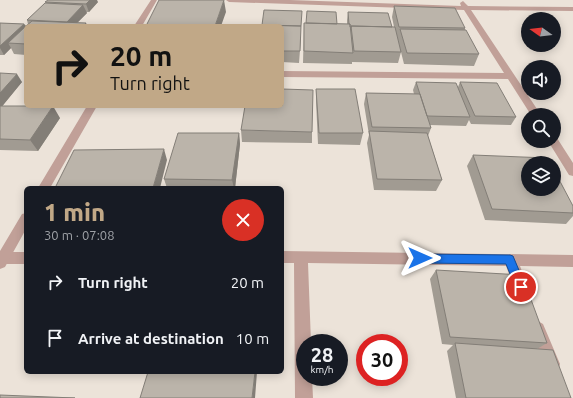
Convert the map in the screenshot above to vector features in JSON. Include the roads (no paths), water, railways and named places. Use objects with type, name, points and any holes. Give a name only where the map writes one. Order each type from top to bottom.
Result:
[{"type":"street","points":[[139,24],[154,0]]},
{"type":"street","points":[[229,0],[467,8],[573,9]]},
{"type":"street","points":[[462,0],[532,108]]},
{"type":"street","points":[[284,74],[511,76]]},
{"type":"street","points":[[45,186],[91,108]]},
{"type":"street","points":[[558,148],[573,172]]},
{"type":"street","points":[[1,260],[24,221]]},
{"type":"street","points":[[284,257],[573,261]]},
{"type":"street","points":[[301,257],[304,398]]},
{"type":"street","points":[[1,260],[24,258]]},
{"type":"street","points":[[510,259],[527,303]]},
{"type":"street","points":[[533,318],[557,376]]}]
